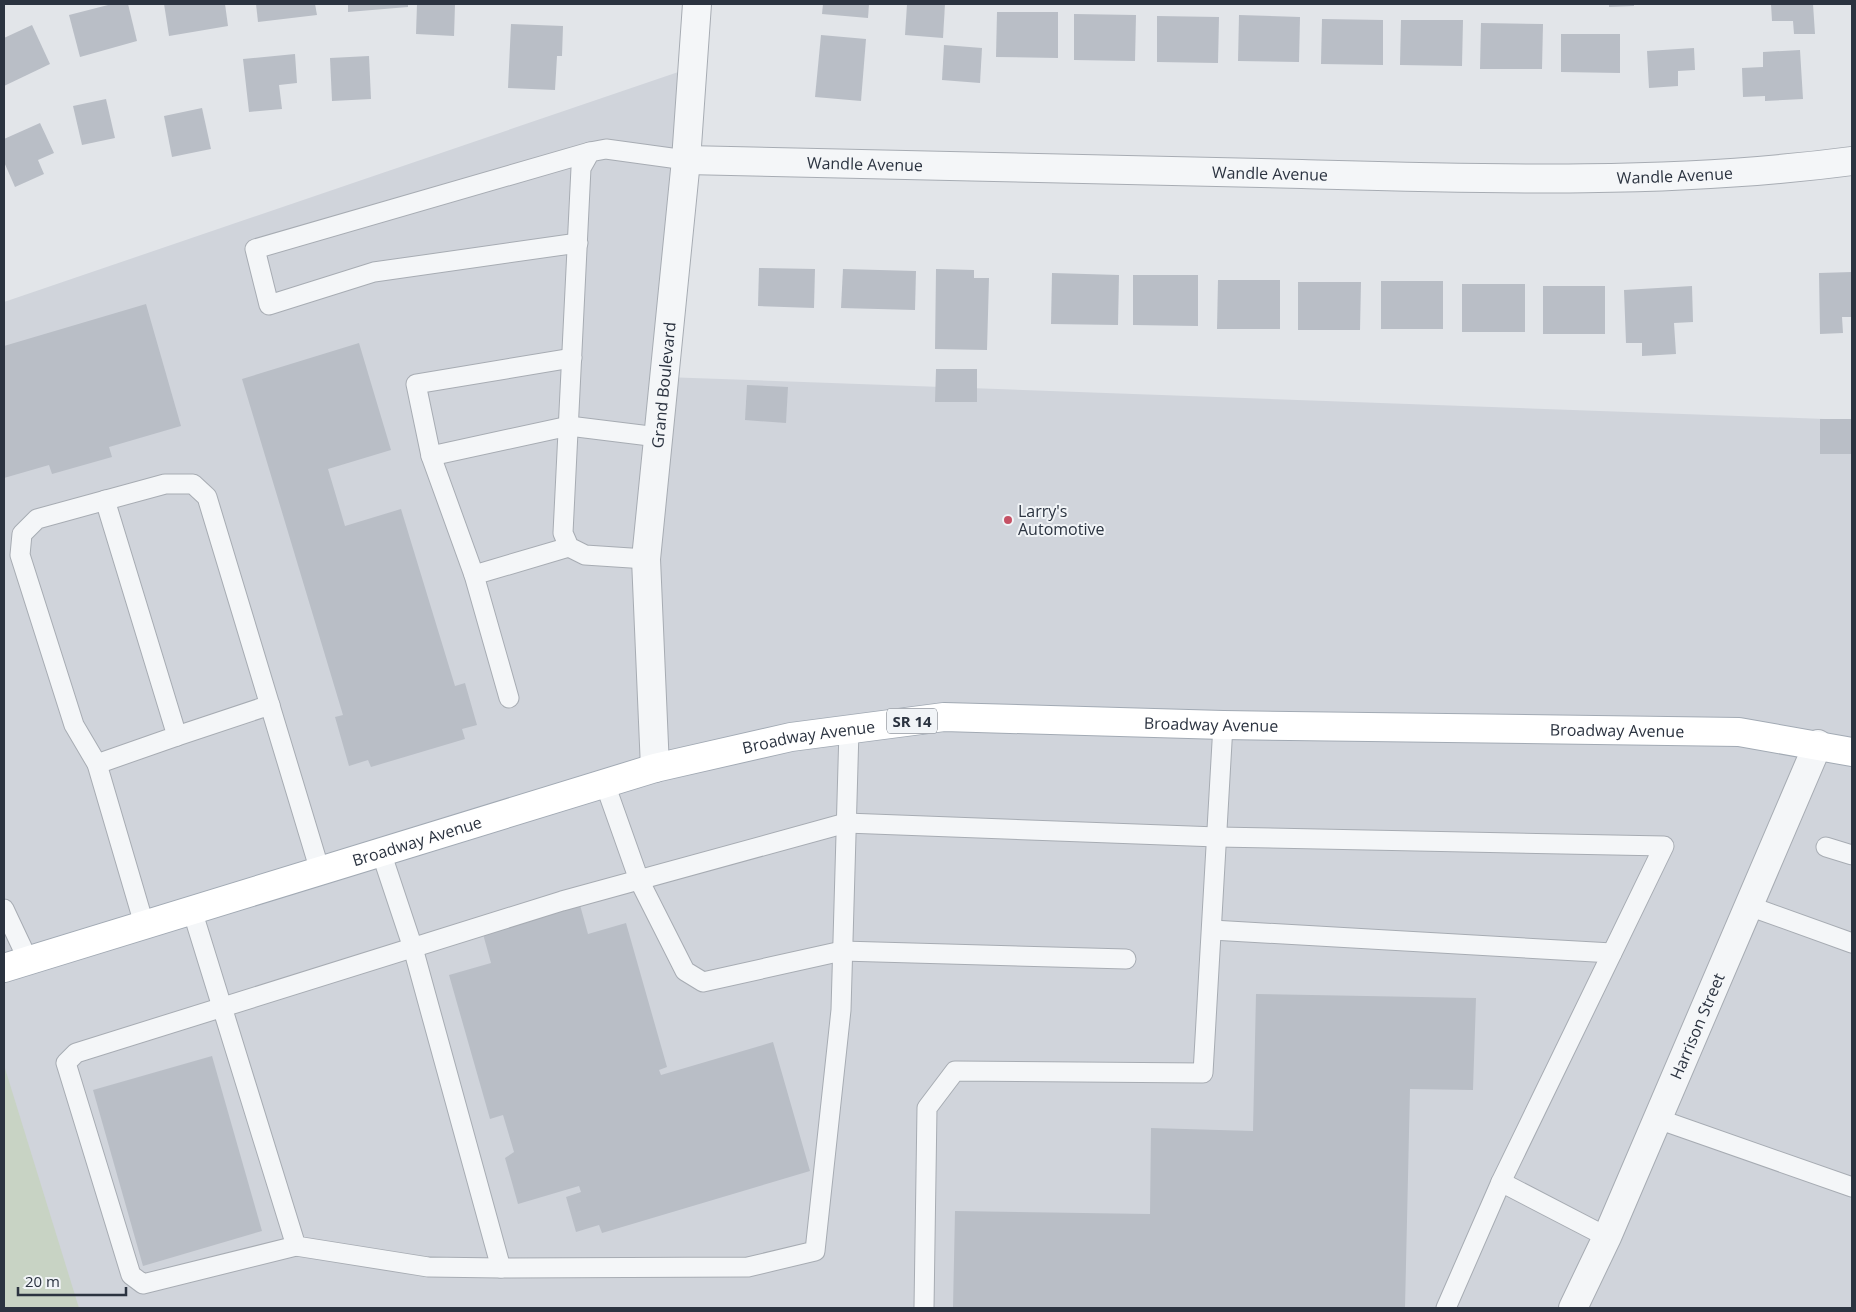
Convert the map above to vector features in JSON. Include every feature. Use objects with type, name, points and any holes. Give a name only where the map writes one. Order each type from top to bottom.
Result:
[{"type":"main road","name":"Broadway Avenue","points":[[16,964],[656,768],[791,737],[944,717],[1223,725],[1739,732],[1818,744],[1852,752]]},
{"type":"street","name":"Grand Boulevard","points":[[656,768],[646,559],[686,160],[697,4]]},
{"type":"street","name":"Wandle Avenue","points":[[686,160],[1382,176],[1621,177],[1813,166],[1852,161]]},
{"type":"street","name":"Harrison Street","points":[[1573,1308],[1607,1237],[1818,744]]},
{"type":"lane","points":[[578,243],[374,272],[270,306],[255,249],[590,152],[606,149],[686,160]]},
{"type":"lane","points":[[590,152],[581,168],[563,533],[569,547],[585,555],[646,559]]},
{"type":"lane","points":[[509,698],[474,575],[430,456],[416,384],[572,358]]},
{"type":"lane","points":[[430,456],[569,426],[658,437]]},
{"type":"lane","points":[[144,924],[97,764],[74,725],[20,555],[22,534],[37,519],[165,484],[192,484],[206,497],[320,871]]},
{"type":"lane","points":[[105,500],[177,736]]},
{"type":"lane","points":[[474,575],[569,547]]},
{"type":"lane","points":[[97,764],[270,705]]},
{"type":"lane","points":[[924,1308],[927,1108],[955,1071],[1202,1073],[1223,725]]},
{"type":"lane","points":[[849,730],[846,823],[842,951],[840,1010],[815,1251],[748,1267],[501,1268],[428,1267],[296,1246],[143,1284],[132,1275],[68,1072],[66,1063],[76,1053],[562,901],[846,823],[1217,837],[1664,846],[1501,1182],[1446,1308]]},
{"type":"lane","points":[[605,784],[639,880],[686,971],[703,982],[842,951],[1126,959]]},
{"type":"lane","points":[[1826,847],[1852,855]]},
{"type":"lane","points":[[382,852],[413,948],[501,1268]]},
{"type":"lane","points":[[1748,906],[1852,943]]},
{"type":"lane","points":[[4,909],[16,964]]},
{"type":"lane","points":[[192,910],[296,1246]]},
{"type":"lane","points":[[1212,930],[1612,953]]},
{"type":"lane","points":[[1658,1119],[1852,1187]]},
{"type":"lane","points":[[1501,1182],[1607,1237]]},
{"type":"shaded area","points":[[693,67],[664,377],[1852,420],[1852,1308],[4,1308],[4,302]]},
{"type":"green space","points":[[4,1065],[79,1308],[4,1308]]},
{"type":"building","points":[[112,4],[128,4],[137,41],[80,57],[69,15]]},
{"type":"building","points":[[164,4],[225,4],[228,26],[169,36]]},
{"type":"building","points":[[256,4],[315,4],[317,15],[258,22]]},
{"type":"building","points":[[348,4],[408,4],[408,7],[348,12]]},
{"type":"building","points":[[417,4],[455,4],[454,36],[416,34]]},
{"type":"building","points":[[823,4],[869,4],[868,18],[822,14]]},
{"type":"building","points":[[907,4],[945,4],[943,38],[905,35]]},
{"type":"building","points":[[1609,4],[1634,4],[1634,6],[1609,7]]},
{"type":"building","points":[[1771,4],[1813,4],[1815,34],[1794,34],[1793,21],[1772,21]]},
{"type":"building","points":[[997,12],[1058,12],[1058,58],[996,57]]},
{"type":"building","points":[[1074,14],[1136,15],[1135,61],[1074,60]]},
{"type":"building","points":[[1239,15],[1300,17],[1299,62],[1238,61]]},
{"type":"building","points":[[1157,16],[1219,17],[1218,63],[1157,62]]},
{"type":"building","points":[[1322,19],[1383,20],[1383,65],[1321,64]]},
{"type":"building","points":[[1401,20],[1463,20],[1462,66],[1400,65]]},
{"type":"building","points":[[1481,23],[1543,24],[1542,69],[1480,69]]},
{"type":"building","points":[[511,24],[563,26],[562,56],[557,56],[555,90],[508,88]]},
{"type":"building","points":[[32,25],[50,64],[4,86],[4,38]]},
{"type":"building","points":[[1561,34],[1620,34],[1620,73],[1561,72]]},
{"type":"building","points":[[821,35],[866,39],[861,101],[815,97]]},
{"type":"building","points":[[944,45],[982,48],[980,83],[942,80]]},
{"type":"building","points":[[1694,48],[1695,70],[1678,71],[1678,86],[1649,88],[1647,51]]},
{"type":"building","points":[[1800,50],[1803,99],[1765,101],[1765,96],[1743,97],[1742,68],[1763,67],[1763,52]]},
{"type":"building","points":[[295,54],[297,83],[279,85],[282,109],[249,112],[243,59]]},
{"type":"building","points":[[369,56],[371,99],[332,101],[330,58]]},
{"type":"building","points":[[106,99],[115,138],[82,145],[73,106]]},
{"type":"building","points":[[202,108],[211,149],[172,157],[164,116]]},
{"type":"building","points":[[40,123],[54,153],[38,160],[44,174],[15,187],[4,162],[4,139]]},
{"type":"building","points":[[759,268],[815,269],[814,308],[758,306]]},
{"type":"building","points":[[843,269],[916,271],[915,310],[841,308]]},
{"type":"building","points":[[936,269],[974,270],[974,278],[989,278],[987,350],[935,349]]},
{"type":"building","points":[[1852,272],[1852,317],[1842,317],[1843,333],[1820,334],[1819,273]]},
{"type":"building","points":[[1052,273],[1119,275],[1118,325],[1051,324]]},
{"type":"building","points":[[1133,275],[1198,275],[1198,326],[1133,325]]},
{"type":"building","points":[[1218,280],[1280,280],[1280,329],[1217,329]]},
{"type":"building","points":[[1381,281],[1443,281],[1443,329],[1381,329]]},
{"type":"building","points":[[1298,282],[1361,282],[1360,330],[1298,330]]},
{"type":"building","points":[[1462,284],[1525,284],[1525,332],[1462,332]]},
{"type":"building","points":[[1543,286],[1605,286],[1605,334],[1543,334]]},
{"type":"building","points":[[1692,286],[1693,322],[1674,323],[1676,354],[1642,356],[1642,343],[1626,343],[1624,290]]},
{"type":"building","points":[[146,304],[181,426],[109,447],[112,457],[52,474],[49,465],[4,478],[4,346]]},
{"type":"building","points":[[359,343],[391,450],[328,469],[345,526],[401,509],[455,686],[465,683],[477,725],[462,729],[465,739],[371,767],[368,760],[349,766],[335,717],[343,715],[242,379]]},
{"type":"building","points":[[936,369],[977,369],[977,402],[935,402]]},
{"type":"building","points":[[747,385],[788,387],[786,423],[745,420]]},
{"type":"building","points":[[1820,419],[1852,419],[1852,454],[1820,454]]},
{"type":"building","points":[[580,905],[588,934],[626,923],[667,1067],[659,1070],[661,1075],[773,1042],[810,1171],[602,1233],[599,1225],[576,1232],[566,1197],[581,1192],[579,1186],[518,1204],[505,1158],[514,1152],[503,1115],[490,1119],[449,975],[491,963],[483,934]]},
{"type":"building","points":[[1256,994],[1476,998],[1473,1090],[1410,1089],[1405,1308],[953,1308],[955,1211],[1150,1214],[1151,1128],[1253,1131]]},
{"type":"building","points":[[212,1056],[262,1231],[143,1266],[93,1090]]},
{"type":"place","name":"Larry's Automotive","points":[[1008,520]]}]
